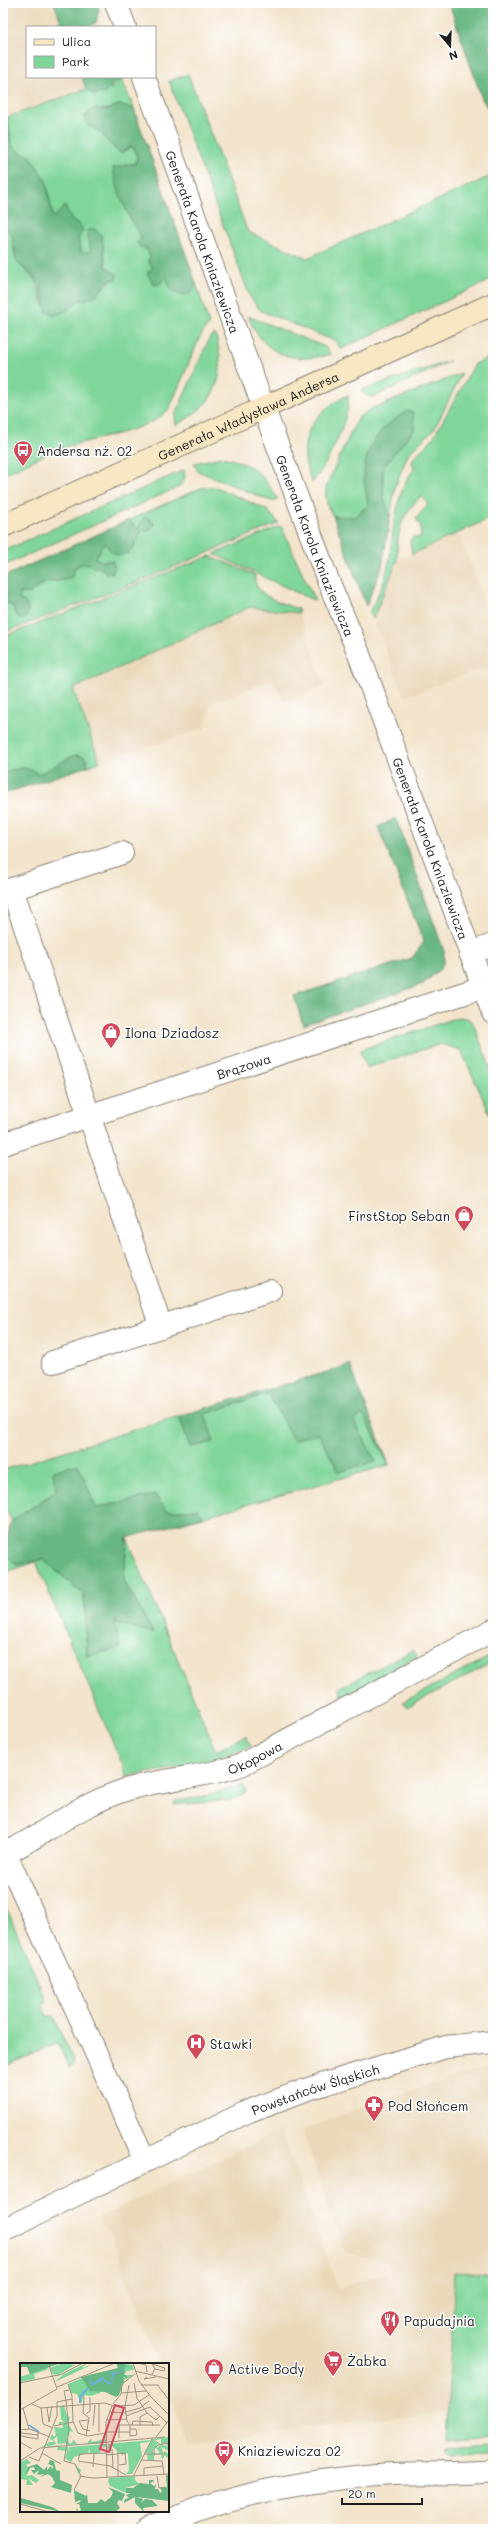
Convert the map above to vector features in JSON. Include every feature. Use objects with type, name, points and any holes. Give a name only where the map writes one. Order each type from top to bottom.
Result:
[{"type":"main road","name":"Generała Władysława Andersa","points":[[3,526],[493,304]]},
{"type":"street","points":[[116,3],[125,26]]},
{"type":"street","name":"Generała Karola Kniaziewicza","points":[[144,78],[327,578],[357,649],[493,1013]]},
{"type":"street","points":[[122,854],[7,891],[90,1116],[161,1326]]},
{"type":"street","points":[[470,953],[493,945]]},
{"type":"street","name":"Brązowa","points":[[3,1144],[483,987]]},
{"type":"street","points":[[53,1362],[270,1291]]},
{"type":"street","name":"Okopowa","points":[[4,1852],[116,1793],[150,1783],[209,1775],[241,1765],[493,1630]]},
{"type":"street","points":[[4,1852],[145,2161]]},
{"type":"street","name":"Powstańców Śląskich","points":[[3,2230],[249,2111],[308,2089],[446,2047],[493,2042]]},
{"type":"street","points":[[148,2529],[205,2506],[291,2485],[392,2474],[492,2472]]},
{"type":"shaded area","points":[[3,3],[54,3],[63,26],[26,26],[26,78],[82,78],[86,89],[3,119]]},
{"type":"shaded area","points":[[458,533],[493,623],[493,664],[405,697],[373,619],[397,561]]},
{"type":"shaded area","points":[[251,607],[299,613],[325,686],[283,701],[273,679],[210,704],[205,728],[100,762],[73,689]]},
{"type":"shaded area","points":[[489,2066],[493,2067],[493,2285],[486,2274],[455,2273],[448,2412],[279,2430],[188,2447],[169,2394],[169,2363],[158,2363],[111,2235],[98,2218],[280,2130],[342,2299],[339,2289],[390,2270],[388,2262],[345,2252],[302,2131],[378,2101]]},
{"type":"green space","points":[[54,3],[97,3],[99,9],[96,23],[89,26],[63,26]]},
{"type":"green space","points":[[449,3],[493,3],[493,43],[489,47],[493,50],[493,107],[490,112],[482,99]]},
{"type":"green space","points":[[188,74],[248,232],[307,258],[493,175],[493,279],[341,349],[335,341],[261,311],[250,297],[169,81]]},
{"type":"green space","points":[[82,78],[120,78],[105,93],[94,95],[86,89]]},
{"type":"green space","points":[[121,78],[134,109],[119,105],[106,110],[93,109],[88,125],[99,131],[116,150],[121,153],[130,147],[134,148],[137,157],[135,164],[126,164],[130,218],[139,229],[150,256],[167,276],[191,293],[196,283],[209,324],[200,337],[170,407],[162,415],[151,422],[136,428],[62,448],[3,475],[3,215],[4,228],[12,236],[16,261],[37,283],[42,303],[66,311],[79,301],[95,296],[117,274],[106,268],[102,237],[91,251],[82,253],[78,239],[79,224],[72,221],[65,207],[53,218],[46,181],[30,156],[17,151],[11,143],[8,117],[86,89],[94,95],[114,87]]},
{"type":"green space","points":[[119,105],[134,109],[196,283],[191,293],[186,295],[177,294],[174,292],[169,286],[167,277],[160,284],[154,285],[147,273],[153,268],[148,261],[150,256],[146,248],[140,247],[137,243],[141,239],[121,198],[113,168],[135,164],[137,157],[134,148],[130,147],[121,153],[116,150],[99,131],[88,125],[84,117],[93,109],[106,110]]},
{"type":"green space","points":[[8,117],[11,143],[17,151],[30,156],[46,181],[53,218],[65,206],[72,221],[79,224],[83,230],[78,239],[82,253],[91,251],[87,230],[95,229],[102,237],[106,267],[117,274],[116,279],[108,281],[95,296],[79,301],[66,311],[55,315],[46,311],[40,286],[33,276],[16,261],[12,236],[4,228],[3,119]]},
{"type":"green space","points":[[248,316],[325,347],[331,354],[304,358],[281,354],[262,340],[254,329]]},
{"type":"green space","points":[[215,334],[219,349],[220,364],[219,376],[215,388],[209,399],[201,408],[176,425],[175,416],[210,337]]},
{"type":"green space","points":[[493,356],[493,517],[412,554],[410,541],[413,536],[415,538],[420,537],[421,532],[420,525],[416,519],[428,504],[421,496],[410,508],[402,522],[397,541],[397,561],[373,619],[370,611],[387,572],[399,501],[408,478],[414,470],[412,460],[433,438],[475,364]]},
{"type":"green space","points":[[450,361],[374,397],[365,395],[361,390]]},
{"type":"green space","points":[[462,373],[435,428],[408,454],[395,487],[390,518],[383,495],[383,467],[414,430],[364,475],[368,505],[355,517],[333,516],[326,501],[327,484],[359,417],[369,410]]},
{"type":"green space","points":[[348,395],[346,415],[337,440],[331,454],[312,483],[307,468],[305,454],[305,442],[309,430],[315,420],[324,411],[335,402]]},
{"type":"green space","points":[[408,411],[413,412],[414,430],[383,467],[383,495],[390,518],[382,567],[366,606],[333,516],[355,517],[368,505],[364,478],[365,463],[368,453],[377,436],[383,429],[399,416]]},
{"type":"green space","points":[[221,457],[241,462],[256,471],[262,476],[278,500],[271,501],[198,471],[194,463]]},
{"type":"green space","points":[[184,470],[185,478],[179,487],[3,566],[3,551]]},
{"type":"green space","points":[[216,487],[267,510],[279,523],[150,577],[3,633],[3,601],[13,606],[14,613],[21,593],[31,593],[38,586],[46,582],[65,580],[80,564],[101,561],[95,558],[100,551],[100,547],[104,543],[109,546],[140,537],[143,530],[141,526],[137,529],[129,520],[201,488]]},
{"type":"green space","points":[[145,517],[151,520],[154,525],[149,531],[143,530],[133,547],[126,554],[120,555],[113,553],[105,543],[100,547],[100,551],[95,558],[101,561],[112,561],[115,566],[113,573],[106,573],[98,566],[94,568],[90,564],[80,564],[74,568],[73,576],[67,579],[47,582],[31,593],[21,593],[19,599],[26,603],[28,611],[26,618],[20,619],[14,613],[13,606],[3,601],[3,577],[129,520],[137,529]]},
{"type":"green space","points":[[281,526],[315,601],[214,554]]},
{"type":"green space","points":[[210,556],[255,575],[255,582],[263,593],[270,598],[298,609],[299,613],[250,607],[73,689],[100,762],[88,766],[85,757],[72,756],[65,762],[38,774],[25,768],[3,773],[3,637]]},
{"type":"green space","points":[[77,755],[85,757],[88,766],[3,794],[3,773],[25,768],[38,774]]},
{"type":"green space","points":[[396,818],[444,951],[444,961],[441,968],[423,984],[303,1025],[294,996],[412,958],[424,942],[378,827]]},
{"type":"green space","points":[[459,1017],[467,1018],[473,1023],[493,1074],[493,1121],[461,1050],[440,1044],[366,1068],[360,1050]]},
{"type":"green space","points":[[350,1365],[389,1465],[363,1414],[354,1421],[376,1461],[339,1472],[318,1433],[293,1440],[268,1393],[205,1414],[214,1442],[190,1447],[179,1416]]},
{"type":"green space","points":[[269,1393],[293,1440],[318,1432],[339,1472],[354,1421],[363,1413],[389,1465],[202,1517],[198,1509],[167,1511],[155,1495],[96,1508],[78,1464],[56,1491],[12,1521],[3,1504],[3,1470],[179,1416],[190,1447],[213,1442],[205,1414]]},
{"type":"green space","points":[[78,1464],[96,1508],[155,1495],[167,1511],[198,1509],[202,1517],[127,1538],[124,1581],[153,1633],[114,1622],[121,1648],[87,1656],[84,1595],[43,1559],[16,1565],[3,1550],[12,1521],[56,1491],[53,1471]]},
{"type":"green space","points":[[127,1538],[216,1751],[246,1736],[251,1746],[210,1763],[127,1776],[36,1562],[3,1573],[3,1550],[16,1565],[43,1559],[84,1595],[87,1656],[113,1622],[153,1632],[124,1581]]},
{"type":"green space","points":[[413,1650],[417,1656],[343,1698],[339,1688]]},
{"type":"green space","points":[[493,1655],[493,1662],[407,1707],[403,1702]]},
{"type":"green space","points":[[243,1785],[246,1792],[231,1800],[174,1805],[175,1801],[198,1798]]},
{"type":"green space","points":[[3,1900],[47,2002],[42,2005],[47,2016],[53,2016],[74,2062],[69,2068],[58,2043],[3,2067]]},
{"type":"green space","points":[[455,2272],[486,2274],[493,2285],[493,2437],[446,2441]]},
{"type":"green space","points":[[493,2446],[493,2456],[451,2457],[446,2454],[446,2449]]},
{"type":"place","name":"Andersa nż. 02","points":[[23,467]]},
{"type":"place","name":"Ilona Dziadosz","points":[[111,1049]]},
{"type":"place","name":"FirstStop Seban","points":[[464,1232]]},
{"type":"place","name":"Stawki","points":[[196,2060]]},
{"type":"place","name":"Pod Słońcem","points":[[374,2122]]},
{"type":"place","name":"Papudajnia","points":[[390,2337]]},
{"type":"place","name":"Żabka","points":[[333,2377]]},
{"type":"place","name":"Active Body","points":[[214,2385]]},
{"type":"place","name":"Kniaziewicza 02","points":[[224,2467]]}]
